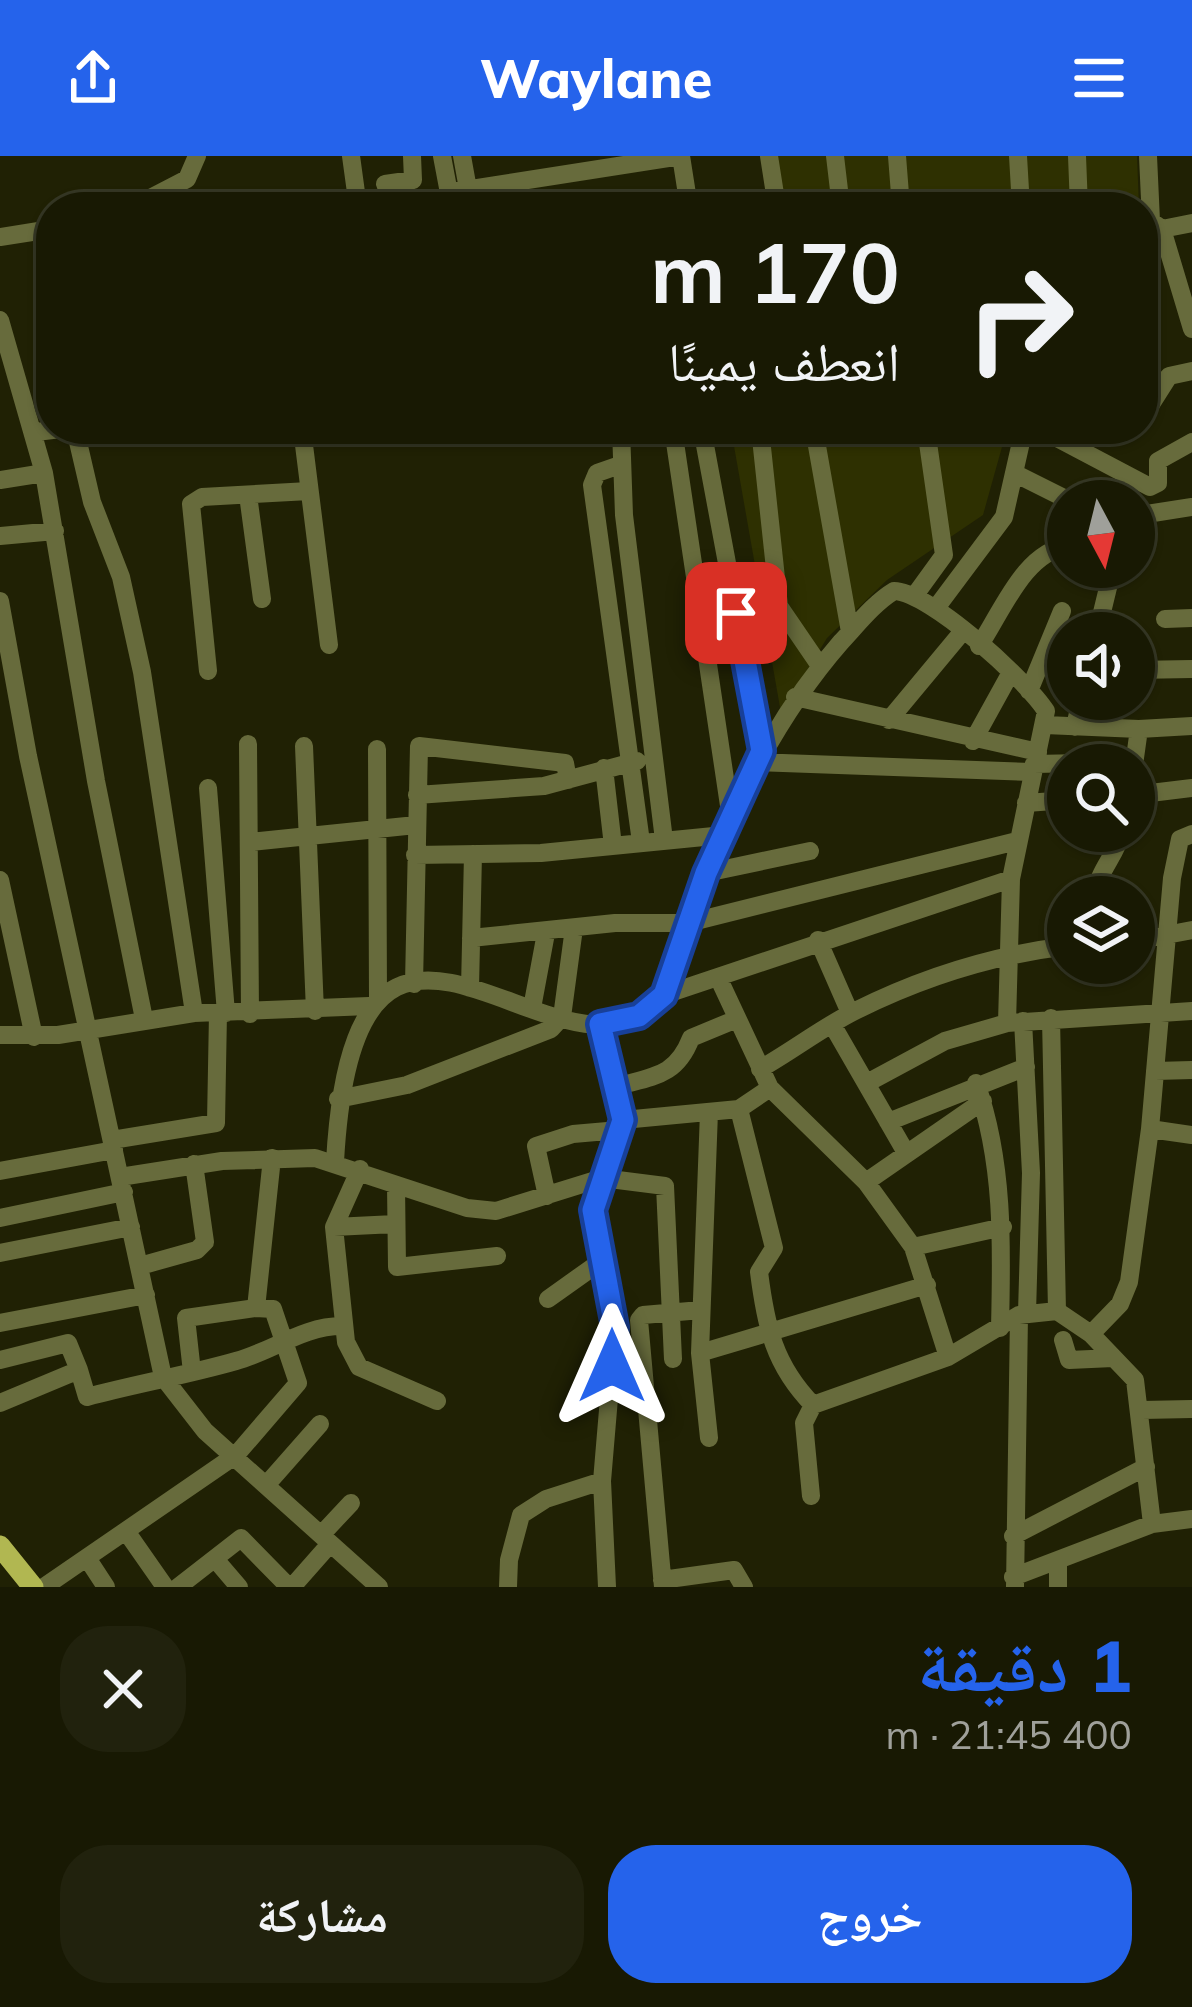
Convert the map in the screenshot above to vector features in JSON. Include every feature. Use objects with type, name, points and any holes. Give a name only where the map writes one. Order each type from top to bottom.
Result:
[{"type":"main road","points":[[0,1546],[31,1586]]},
{"type":"street","points":[[162,192],[187,179],[197,156]]},
{"type":"street","points":[[351,156],[356,192]]},
{"type":"street","points":[[385,184],[413,180],[412,156]]},
{"type":"street","points":[[442,156],[454,192]]},
{"type":"street","points":[[456,192],[463,156]]},
{"type":"street","points":[[478,192],[681,156],[686,192]]},
{"type":"street","points":[[770,156],[775,192]]},
{"type":"street","points":[[835,156],[839,192]]},
{"type":"street","points":[[897,156],[900,192]]},
{"type":"street","points":[[1018,156],[1020,192]]},
{"type":"street","points":[[1077,156],[1078,192]]},
{"type":"street","points":[[1148,156],[1150,192]]},
{"type":"street","points":[[1158,225],[1192,223]]},
{"type":"street","points":[[0,237],[36,231]]},
{"type":"street","points":[[1158,240],[1192,328]]},
{"type":"street","points":[[0,320],[4,352],[36,432]]},
{"type":"street","points":[[1158,391],[1164,380],[1192,371]]},
{"type":"street","points":[[1155,486],[1158,461],[1192,442]]},
{"type":"street","points":[[38,444],[96,781],[144,1018]]},
{"type":"street","points":[[79,444],[94,508],[121,577],[142,672],[194,1013]]},
{"type":"street","points":[[304,444],[329,645]]},
{"type":"street","points":[[621,444],[664,839]]},
{"type":"street","points":[[675,444],[727,827]]},
{"type":"street","points":[[705,444],[759,756]]},
{"type":"street","points":[[762,444],[779,606],[820,666]]},
{"type":"street","points":[[817,444],[850,632]]},
{"type":"street","points":[[915,595],[944,555],[928,444]]},
{"type":"street","points":[[936,608],[1004,517],[1021,444]]},
{"type":"street","points":[[1062,444],[1114,480]]},
{"type":"street","points":[[620,465],[596,473],[592,485],[640,842]]},
{"type":"street","points":[[0,480],[44,473]]},
{"type":"street","points":[[1016,474],[1047,490]]},
{"type":"street","points":[[208,671],[189,511],[202,497],[309,491]]},
{"type":"street","points":[[248,495],[262,599]]},
{"type":"street","points":[[1155,513],[1192,507]]},
{"type":"street","points":[[0,536],[55,531]]},
{"type":"street","points":[[979,646],[1034,561],[1047,551]]},
{"type":"street","points":[[664,995],[706,873],[759,756],[795,698],[888,594],[915,595],[936,608],[1044,706],[1045,725],[1011,879],[1005,954],[1026,1067],[1031,1173],[1014,1582],[1152,1524],[1192,1519]]},
{"type":"street","points":[[0,601],[86,1030],[163,1377],[205,1430],[268,1483],[372,1585]]},
{"type":"street","points":[[1029,691],[1062,611]]},
{"type":"street","points":[[1165,619],[1192,618]]},
{"type":"street","points":[[889,720],[963,631]]},
{"type":"street","points":[[1155,670],[1192,669]]},
{"type":"street","points":[[973,741],[1010,674]]},
{"type":"street","points":[[795,698],[973,741],[1035,762]]},
{"type":"street","points":[[1075,728],[1077,720]]},
{"type":"street","points":[[1045,725],[1192,726]]},
{"type":"street","points":[[1136,744],[1138,729]]},
{"type":"street","points":[[248,744],[250,1014]]},
{"type":"street","points":[[414,984],[418,749],[423,744],[565,763],[568,780]]},
{"type":"street","points":[[304,746],[315,1010]]},
{"type":"street","points":[[334,1162],[338,1099],[348,1049],[374,1001],[377,749]]},
{"type":"street","points":[[759,756],[1047,762]]},
{"type":"street","points":[[417,795],[568,780],[654,759]]},
{"type":"street","points":[[604,768],[614,846]]},
{"type":"street","points":[[0,1171],[215,1123],[222,1013],[208,788]]},
{"type":"street","points":[[1155,792],[1192,788]]},
{"type":"street","points":[[1026,803],[1047,802]]},
{"type":"street","points":[[250,842],[416,825]]},
{"type":"street","points":[[415,855],[614,846],[727,827]]},
{"type":"street","points":[[1091,1334],[1120,1304],[1130,1282],[1177,846],[1192,834]]},
{"type":"street","points":[[471,938],[688,923],[1017,841]]},
{"type":"street","points":[[706,873],[810,851]]},
{"type":"street","points":[[470,988],[473,854]]},
{"type":"street","points":[[0,1035],[34,1037],[194,1013],[315,1010],[374,1001],[414,984],[470,988],[600,1024],[639,1016],[664,995],[818,940],[1011,879]]},
{"type":"street","points":[[0,882],[34,1037]]},
{"type":"street","points":[[338,1099],[386,1091],[544,1034],[562,1017],[574,928]]},
{"type":"street","points":[[1155,938],[1192,930]]},
{"type":"street","points":[[532,1008],[546,933]]},
{"type":"street","points":[[818,940],[850,1013]]},
{"type":"street","points":[[760,1069],[850,1013],[1005,954],[1047,949]]},
{"type":"street","points":[[718,977],[770,1088],[866,1182],[913,1247],[948,1357]]},
{"type":"street","points":[[867,1082],[946,1041],[1015,1022],[1192,1011]]},
{"type":"street","points":[[1051,1018],[1058,1311]]},
{"type":"street","points":[[615,1087],[672,1069],[683,1061],[691,1038],[737,1019]]},
{"type":"street","points":[[587,1587],[607,1581],[602,1481],[615,1327],[599,1262],[593,1210],[621,1125],[600,1024]]},
{"type":"street","points":[[833,1026],[904,1151]]},
{"type":"street","points":[[866,1182],[980,1092],[1026,1067]]},
{"type":"street","points":[[1156,1072],[1192,1070]]},
{"type":"street","points":[[547,1196],[536,1146],[621,1125],[739,1109],[770,1088]]},
{"type":"street","points":[[888,1122],[980,1092]]},
{"type":"street","points":[[980,1092],[1003,1227],[1000,1328]]},
{"type":"street","points":[[739,1109],[774,1249],[759,1273],[767,1333],[790,1382],[813,1406]]},
{"type":"street","points":[[709,1112],[700,1353],[709,1438]]},
{"type":"street","points":[[1150,1129],[1192,1135]]},
{"type":"street","points":[[256,1308],[272,1157]]},
{"type":"street","points":[[0,1218],[194,1164],[272,1157],[334,1162],[476,1210],[512,1208],[602,1178],[665,1186],[674,1359]]},
{"type":"street","points":[[140,1266],[197,1250],[205,1242],[194,1164]]},
{"type":"street","points":[[360,1169],[334,1228],[342,1326],[359,1367],[437,1401]]},
{"type":"street","points":[[396,1186],[397,1267],[497,1256]]},
{"type":"street","points":[[334,1228],[395,1224]]},
{"type":"street","points":[[0,1253],[131,1227]]},
{"type":"street","points":[[913,1247],[1003,1227]]},
{"type":"street","points":[[548,1299],[599,1262]]},
{"type":"street","points":[[700,1353],[927,1285]]},
{"type":"street","points":[[0,1324],[146,1295]]},
{"type":"street","points":[[31,1586],[88,1561],[236,1456],[298,1383],[273,1310],[256,1308],[186,1318],[192,1372]]},
{"type":"street","points":[[701,1310],[643,1315],[639,1321],[663,1583],[734,1570],[744,1587]]},
{"type":"street","points":[[811,1496],[804,1423],[813,1406],[948,1357],[1023,1314],[1058,1311],[1091,1334],[1135,1380],[1152,1524]]},
{"type":"street","points":[[0,1360],[68,1342],[87,1396],[282,1347],[306,1330],[342,1326]]},
{"type":"street","points":[[1063,1340],[1070,1360],[1113,1358]]},
{"type":"street","points":[[0,1402],[79,1370]]},
{"type":"street","points":[[1142,1410],[1192,1409]]},
{"type":"street","points":[[268,1483],[320,1424]]},
{"type":"street","points":[[1013,1536],[1146,1467]]},
{"type":"street","points":[[508,1587],[508,1560],[521,1515],[546,1499],[602,1481]]},
{"type":"street","points":[[178,1587],[241,1538],[291,1587],[351,1503]]},
{"type":"street","points":[[128,1534],[165,1587]]},
{"type":"street","points":[[215,1559],[239,1587]]},
{"type":"street","points":[[88,1561],[106,1587]]},
{"type":"street","points":[[1058,1562],[1058,1587]]},
{"type":"shaded area","points":[[774,156],[1137,156],[1138,192],[779,192]]},
{"type":"shaded area","points":[[734,444],[1003,444],[983,515],[887,580],[827,638],[781,713]]},
{"type":"route","points":[[612,1366],[615,1327],[599,1262],[593,1210],[623,1120],[600,1024],[639,1016],[664,995],[706,873],[762,751],[736,613]]}]
